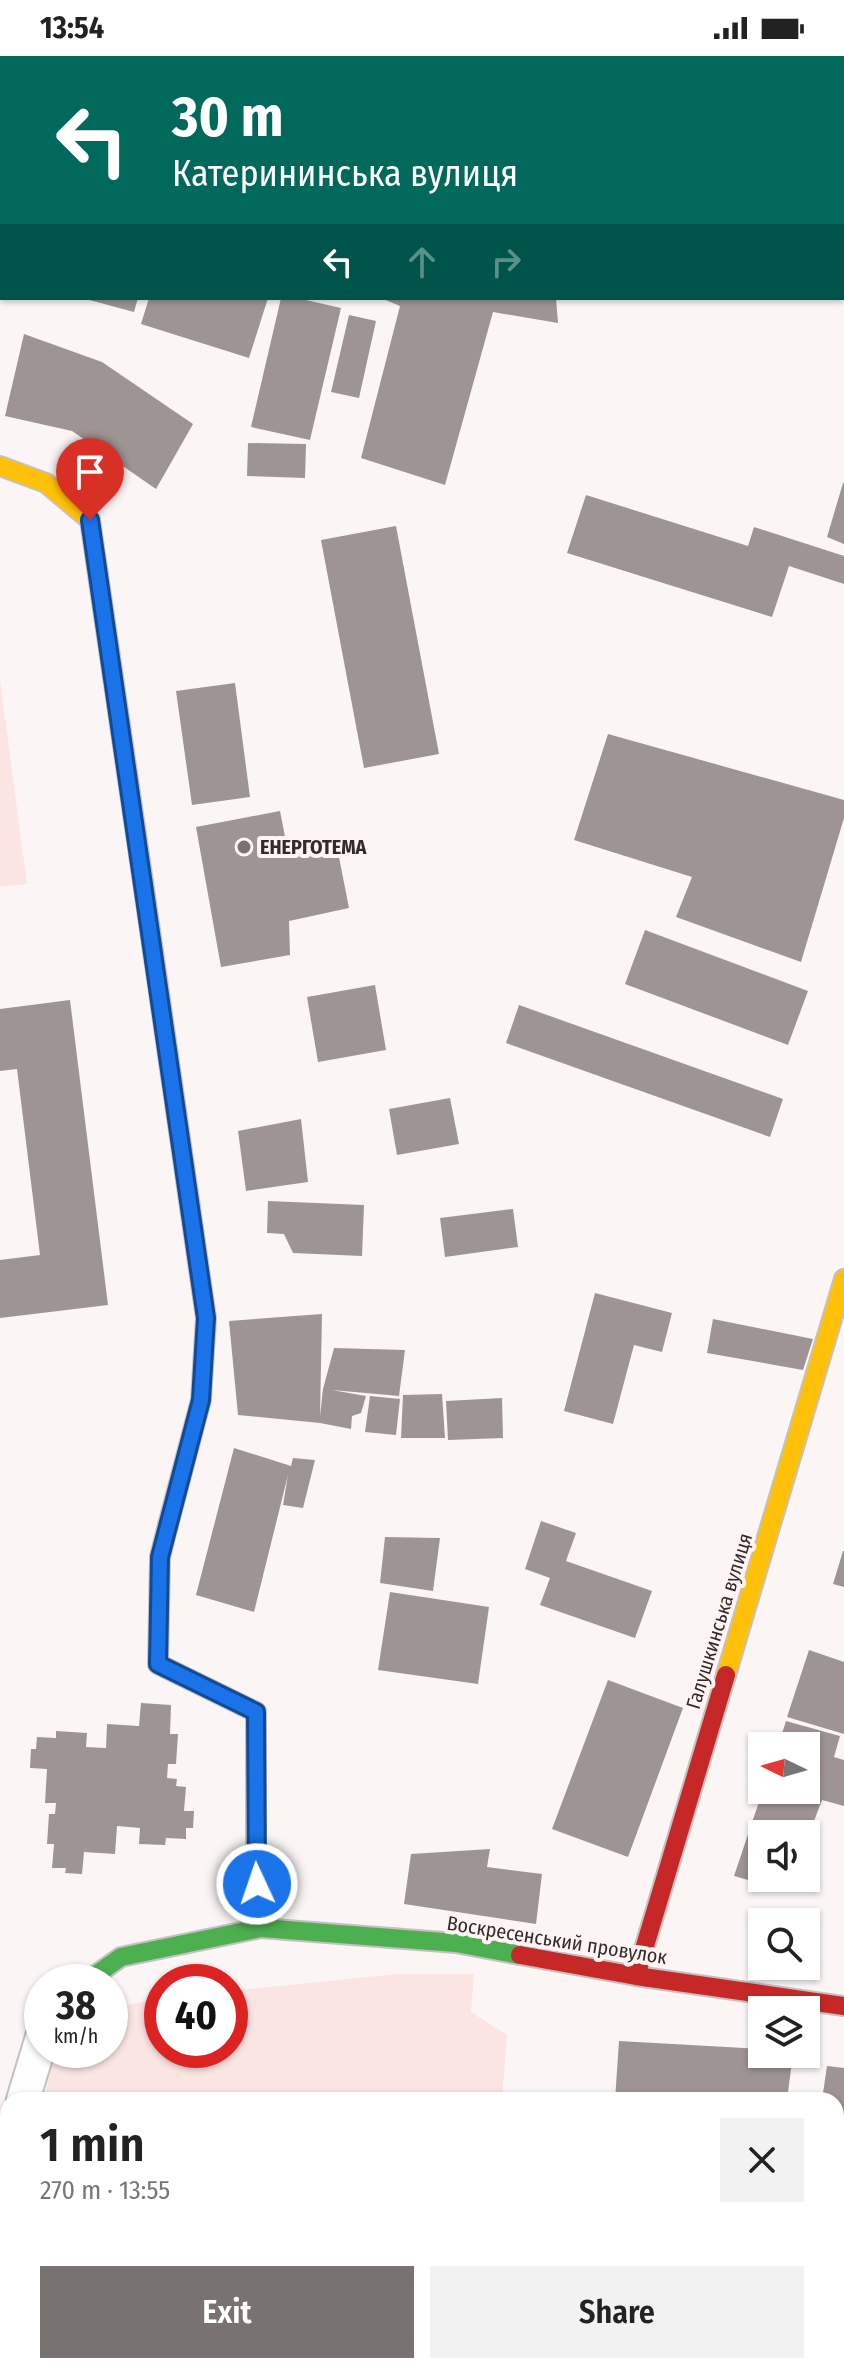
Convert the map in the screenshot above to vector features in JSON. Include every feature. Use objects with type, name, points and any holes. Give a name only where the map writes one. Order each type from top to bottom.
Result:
[{"type":"street","points":[[0,466],[46,483],[90,520],[206,1318],[201,1400],[160,1557],[158,1664],[256,1712],[256,1862],[261,1928]]},
{"type":"street","name":"Галушкинська вулиця","points":[[636,1976],[844,1279]]},
{"type":"street","name":"Воскресенський провулок","points":[[111,1964],[121,1957],[261,1928],[456,1943],[636,1976],[844,2006]]},
{"type":"street","points":[[25,2092],[33,2068]]},
{"type":"shaded area","points":[[0,680],[27,884],[0,887]]},
{"type":"shaded area","points":[[397,1974],[474,1974],[471,2012],[507,2035],[503,2092],[46,2092],[51,2068],[128,2068],[128,2005],[144,2002],[144,2068],[248,2068],[248,1989]]},
{"type":"building","points":[[89,300],[137,300],[134,312]]},
{"type":"building","points":[[148,300],[267,300],[249,358],[141,324]]},
{"type":"building","points":[[281,300],[306,300],[341,308],[310,440],[251,427]]},
{"type":"building","points":[[386,300],[556,300],[558,323],[493,312],[445,485],[361,458],[400,306]]},
{"type":"building","points":[[349,315],[376,321],[359,398],[331,392]]},
{"type":"building","points":[[24,334],[102,362],[193,424],[156,489],[72,431],[5,416]]},
{"type":"building","points":[[248,443],[306,444],[305,478],[247,476]]},
{"type":"building","points":[[844,483],[844,544],[827,537]]},
{"type":"building","points":[[586,495],[748,546],[754,527],[844,556],[844,584],[789,566],[772,617],[567,553]]},
{"type":"building","points":[[396,526],[439,754],[364,768],[321,540]]},
{"type":"building","points":[[235,683],[250,797],[192,805],[176,691]]},
{"type":"building","points":[[608,734],[844,800],[844,818],[801,962],[676,917],[692,877],[574,840]]},
{"type":"building","points":[[280,811],[288,852],[336,842],[349,908],[289,921],[290,955],[221,967],[196,827]]},
{"type":"building","points":[[645,930],[808,991],[788,1045],[625,984]]},
{"type":"building","points":[[375,985],[386,1050],[318,1062],[307,997]]},
{"type":"building","points":[[70,1000],[108,1305],[0,1318],[0,1260],[40,1255],[17,1069],[0,1071],[0,1009]]},
{"type":"building","points":[[519,1005],[783,1099],[770,1137],[506,1043]]},
{"type":"building","points":[[450,1098],[459,1144],[397,1155],[389,1109]]},
{"type":"building","points":[[301,1119],[308,1182],[246,1191],[238,1131]]},
{"type":"building","points":[[268,1201],[364,1205],[362,1256],[293,1253],[284,1234],[267,1233]]},
{"type":"building","points":[[513,1209],[518,1247],[445,1257],[440,1218]]},
{"type":"building","points":[[595,1293],[672,1313],[662,1352],[634,1345],[613,1424],[564,1411]]},
{"type":"building","points":[[322,1314],[320,1416],[323,1389],[334,1348],[405,1350],[399,1396],[332,1390],[366,1396],[361,1413],[352,1416],[351,1429],[238,1415],[229,1321]]},
{"type":"building","points":[[713,1319],[813,1339],[803,1370],[707,1353]]},
{"type":"building","points":[[442,1394],[445,1438],[401,1438],[403,1395]]},
{"type":"building","points":[[370,1396],[400,1399],[396,1435],[365,1432]]},
{"type":"building","points":[[502,1398],[503,1438],[448,1440],[446,1401]]},
{"type":"building","points":[[234,1448],[291,1466],[293,1458],[315,1460],[303,1508],[283,1505],[288,1475],[254,1612],[196,1595]]},
{"type":"building","points":[[541,1521],[576,1533],[566,1561],[652,1591],[635,1638],[540,1605],[550,1578],[525,1569]]},
{"type":"building","points":[[385,1537],[440,1538],[433,1591],[380,1583]]},
{"type":"building","points":[[844,1551],[844,1587],[833,1584]]},
{"type":"building","points":[[390,1592],[489,1607],[478,1684],[378,1670]]},
{"type":"building","points":[[809,1650],[844,1662],[844,1734],[787,1717]]},
{"type":"building","points":[[608,1680],[683,1708],[628,1857],[552,1829]]},
{"type":"building","points":[[141,1703],[171,1705],[170,1734],[178,1734],[176,1764],[168,1764],[167,1778],[177,1779],[176,1786],[186,1787],[184,1811],[194,1811],[193,1828],[186,1828],[186,1839],[166,1838],[165,1845],[139,1844],[140,1828],[117,1826],[115,1854],[84,1852],[82,1874],[65,1873],[66,1868],[52,1868],[54,1844],[47,1844],[49,1814],[55,1814],[56,1803],[45,1803],[47,1769],[30,1768],[31,1749],[36,1749],[37,1737],[56,1738],[56,1731],[87,1733],[86,1747],[106,1748],[107,1724],[139,1726]]},
{"type":"building","points":[[786,1721],[840,1736],[834,1757],[844,1760],[844,1806],[822,1800],[814,1820],[753,1820],[758,1804],[820,1804],[820,1732],[782,1732]]},
{"type":"building","points":[[748,1834],[748,1880],[734,1876]]},
{"type":"building","points":[[490,1849],[487,1867],[542,1874],[536,1924],[404,1904],[411,1854]]},
{"type":"building","points":[[619,2041],[748,2048],[748,2068],[791,2068],[788,2092],[616,2092]]},
{"type":"building","points":[[827,2066],[844,2068],[844,2092],[823,2092]]},
{"type":"traffic: fast","points":[[168,1525],[160,1557],[158,1664],[256,1712],[256,1862],[261,1928]]},
{"type":"traffic: fast","points":[[111,1964],[121,1957],[261,1928],[456,1943],[520,1955]]},
{"type":"traffic: slow","points":[[0,466],[46,483],[90,520],[143,882]]},
{"type":"traffic: slow","points":[[726,1675],[844,1279]]},
{"type":"traffic: jam","points":[[143,882],[206,1318],[201,1400],[168,1525]]},
{"type":"traffic: jam","points":[[636,1976],[726,1675]]},
{"type":"traffic: jam","points":[[520,1955],[636,1976],[844,2006]]},
{"type":"place","name":"ЕНЕРГОТЕМА","points":[[244,847]]},
{"type":"route","points":[[90,520],[206,1318],[201,1400],[160,1557],[158,1664],[256,1712],[257,1884]]}]
